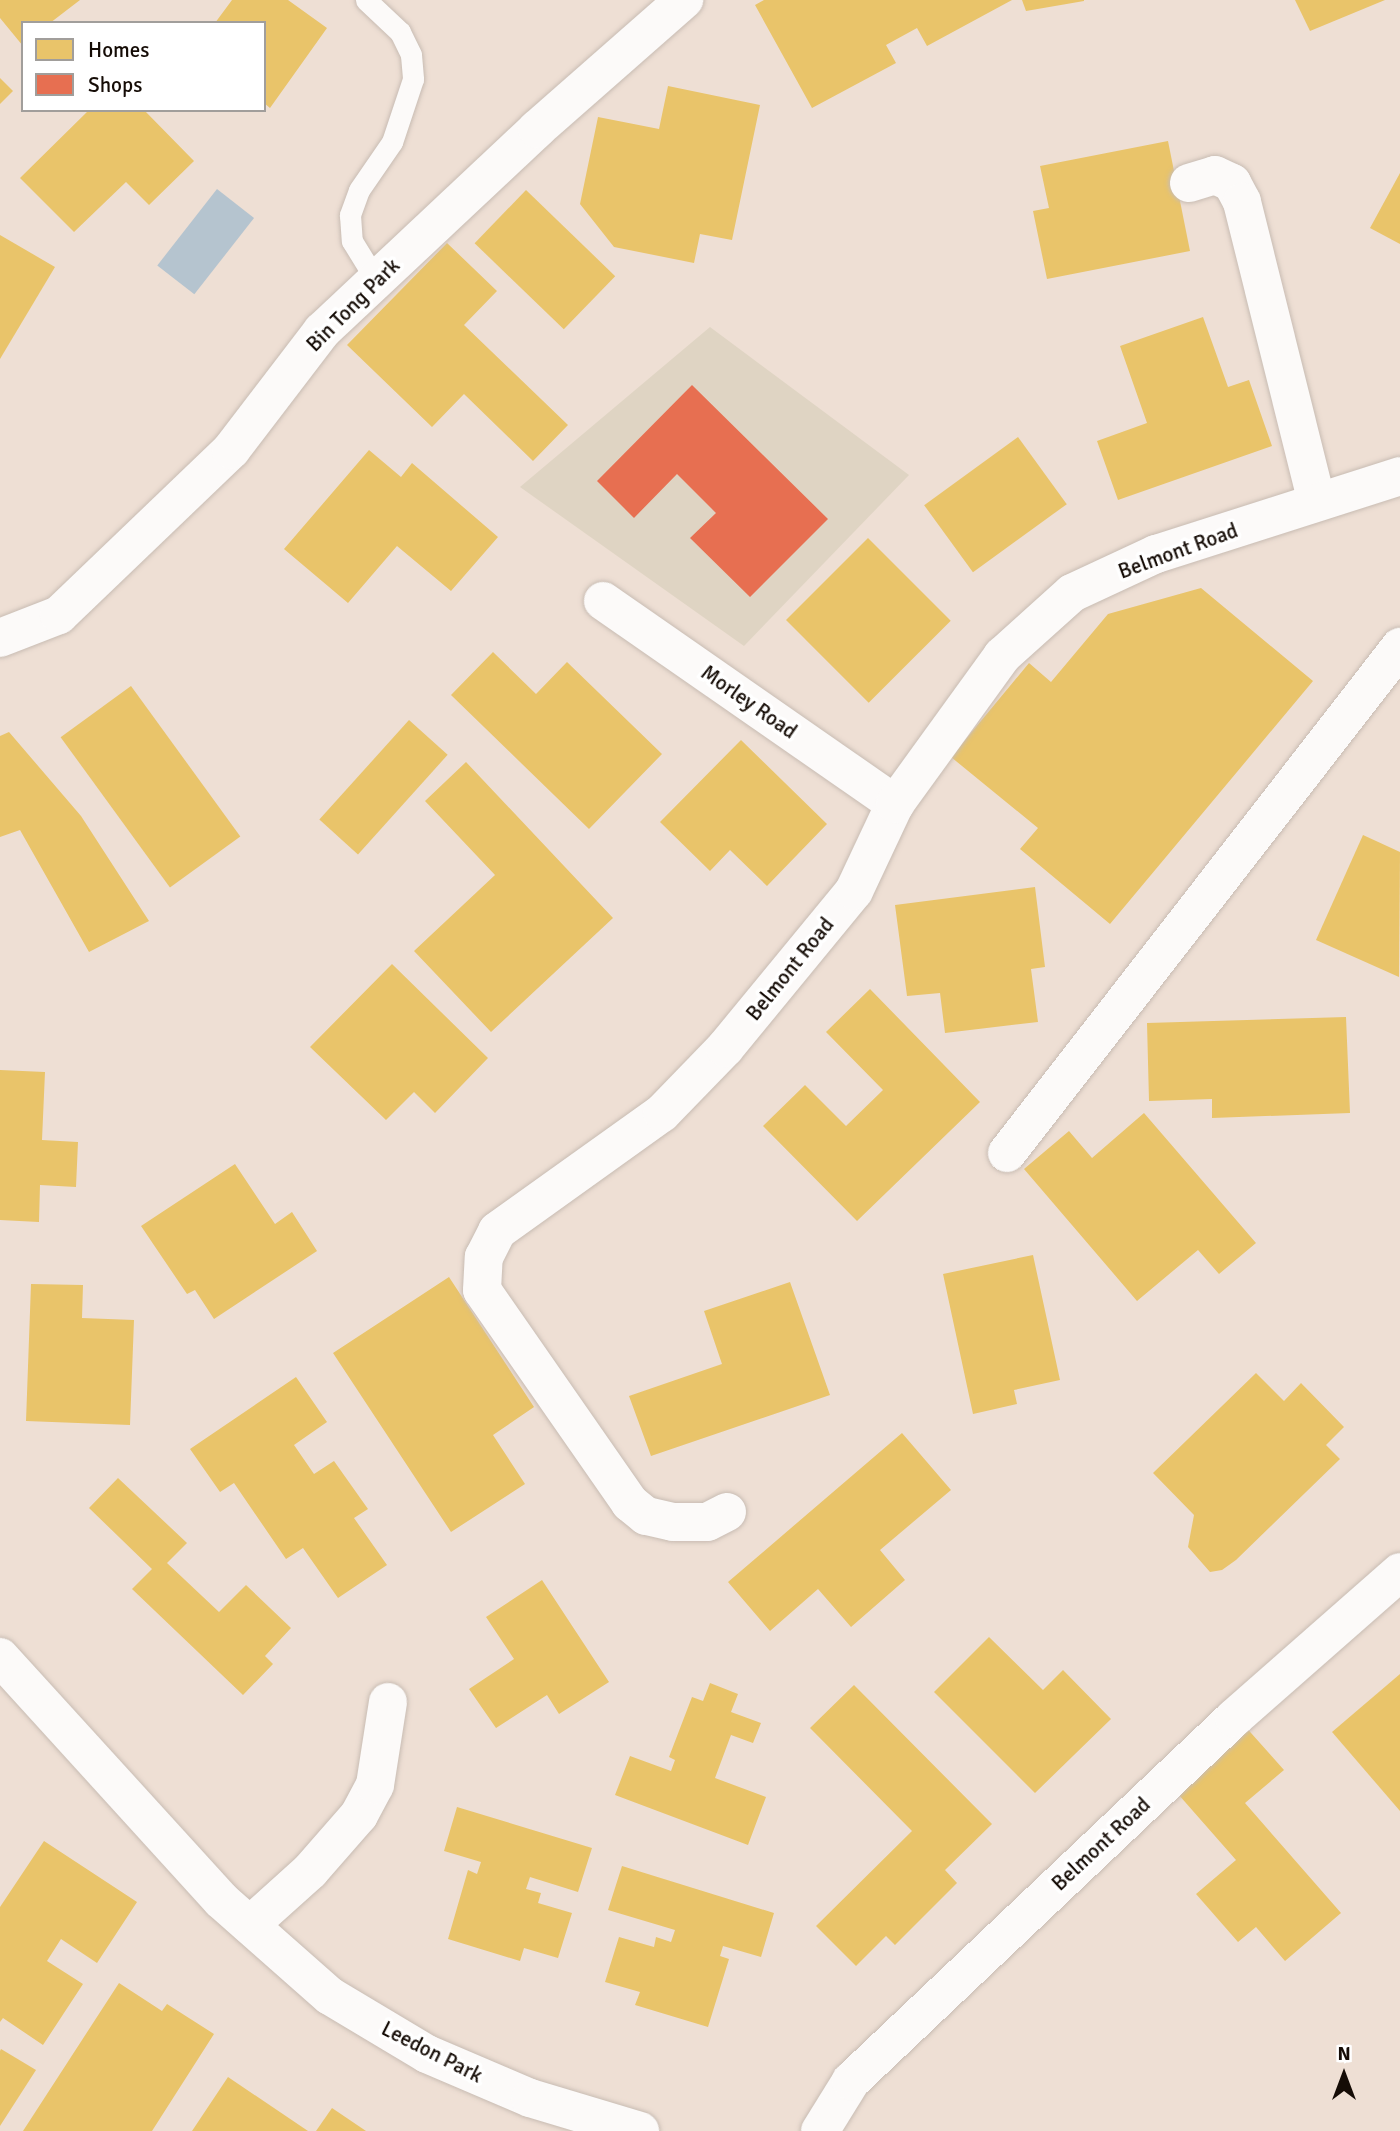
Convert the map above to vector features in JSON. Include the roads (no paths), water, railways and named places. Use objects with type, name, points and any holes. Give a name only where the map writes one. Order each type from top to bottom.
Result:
[{"type":"street","name":"Bin Tong Park","points":[[0,638],[59,615],[69,606],[232,450],[322,331],[684,0]]},
{"type":"street","points":[[1189,183],[1215,175],[1232,183],[1242,202],[1317,502]]},
{"type":"street","name":"Belmont Road","points":[[727,1512],[707,1522],[673,1522],[646,1516],[630,1503],[482,1290],[484,1256],[497,1231],[663,1112],[725,1048],[854,891],[895,804],[1002,656],[1072,593],[1156,554],[1400,476]]},
{"type":"street","name":"Morley Road","points":[[603,601],[895,804]]},
{"type":"street","points":[[1007,1153],[1400,647]]},
{"type":"street","name":"Belmont Road","points":[[820,2131],[851,2081],[1234,1718],[1400,1572]]},
{"type":"street","name":"Leedon Park","points":[[0,1657],[170,1846],[250,1925],[330,1996],[427,2054],[530,2098],[640,2131]]},
{"type":"street","points":[[250,1925],[310,1871],[359,1815],[375,1784],[388,1702]]},
{"type":"lane","points":[[366,0],[400,32],[411,55],[413,79],[392,142],[359,190],[350,215],[352,241],[376,280]]}]
